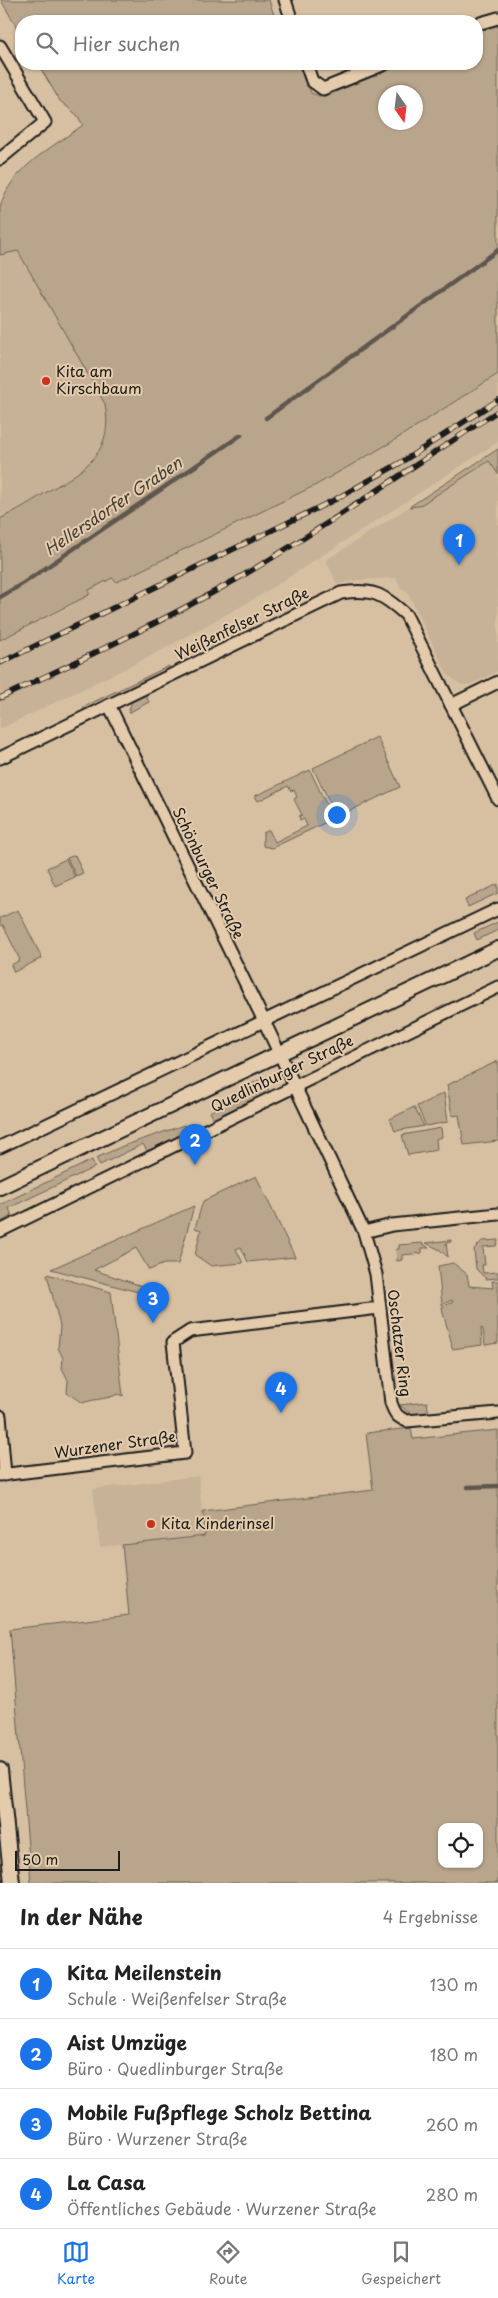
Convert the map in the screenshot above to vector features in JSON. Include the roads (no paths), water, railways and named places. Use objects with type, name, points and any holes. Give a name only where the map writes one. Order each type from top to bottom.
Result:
[{"type":"street","points":[[285,0],[290,15]]},
{"type":"street","points":[[483,22],[498,18]]},
{"type":"street","points":[[0,46],[45,122],[0,159]]},
{"type":"street","points":[[308,70],[312,81],[323,89],[370,70]]},
{"type":"street","name":"Weißenfelser Straße","points":[[0,758],[341,593],[359,590],[376,593],[388,599],[406,615],[498,799]]},
{"type":"street","points":[[451,705],[498,682]]},
{"type":"street","name":"Schönburger Straße","points":[[109,705],[280,1055]]},
{"type":"street","points":[[0,1147],[498,909]]},
{"type":"street","name":"Quedlinburger Straße","points":[[0,1187],[140,1119],[280,1055],[498,949]]},
{"type":"street","name":"Quedlinburger Straße","points":[[0,1231],[498,987]]},
{"type":"street","name":"Oschatzer Ring","points":[[280,1055],[364,1232],[376,1274],[391,1404],[398,1418],[408,1421],[433,1420],[498,1413]]},
{"type":"street","points":[[364,1232],[392,1225],[498,1214]]},
{"type":"street","name":"Wurzener Straße","points":[[3,1475],[185,1453],[173,1342],[190,1331],[380,1308]]},
{"type":"street","points":[[0,1416],[3,1475]]},
{"type":"street","points":[[0,1770],[12,1883]]},
{"type":"waterway","name":"Hellersdorfer Graben","points":[[266,418],[498,250]]},
{"type":"waterway","name":"Hellersdorfer Graben","points":[[0,597],[241,435]]},
{"type":"waterway","points":[[468,1487],[498,1486]]},
{"type":"railway","points":[[0,663],[336,499],[400,463],[498,400]]},
{"type":"railway","points":[[0,698],[149,626],[237,579],[336,518],[498,411]]},
{"type":"place","name":"Kita am Kirschbaum","points":[[46,381]]},
{"type":"place","name":"Kita Meilenstein","points":[[459,565]]},
{"type":"place","name":"Aist Umzüge","points":[[195,1165]]},
{"type":"place","name":"Mobile Fußpflege Scholz Bettina","points":[[153,1323]]},
{"type":"place","name":"La Casa","points":[[281,1413]]},
{"type":"place","name":"Kita Kinderinsel","points":[[151,1524]]}]
